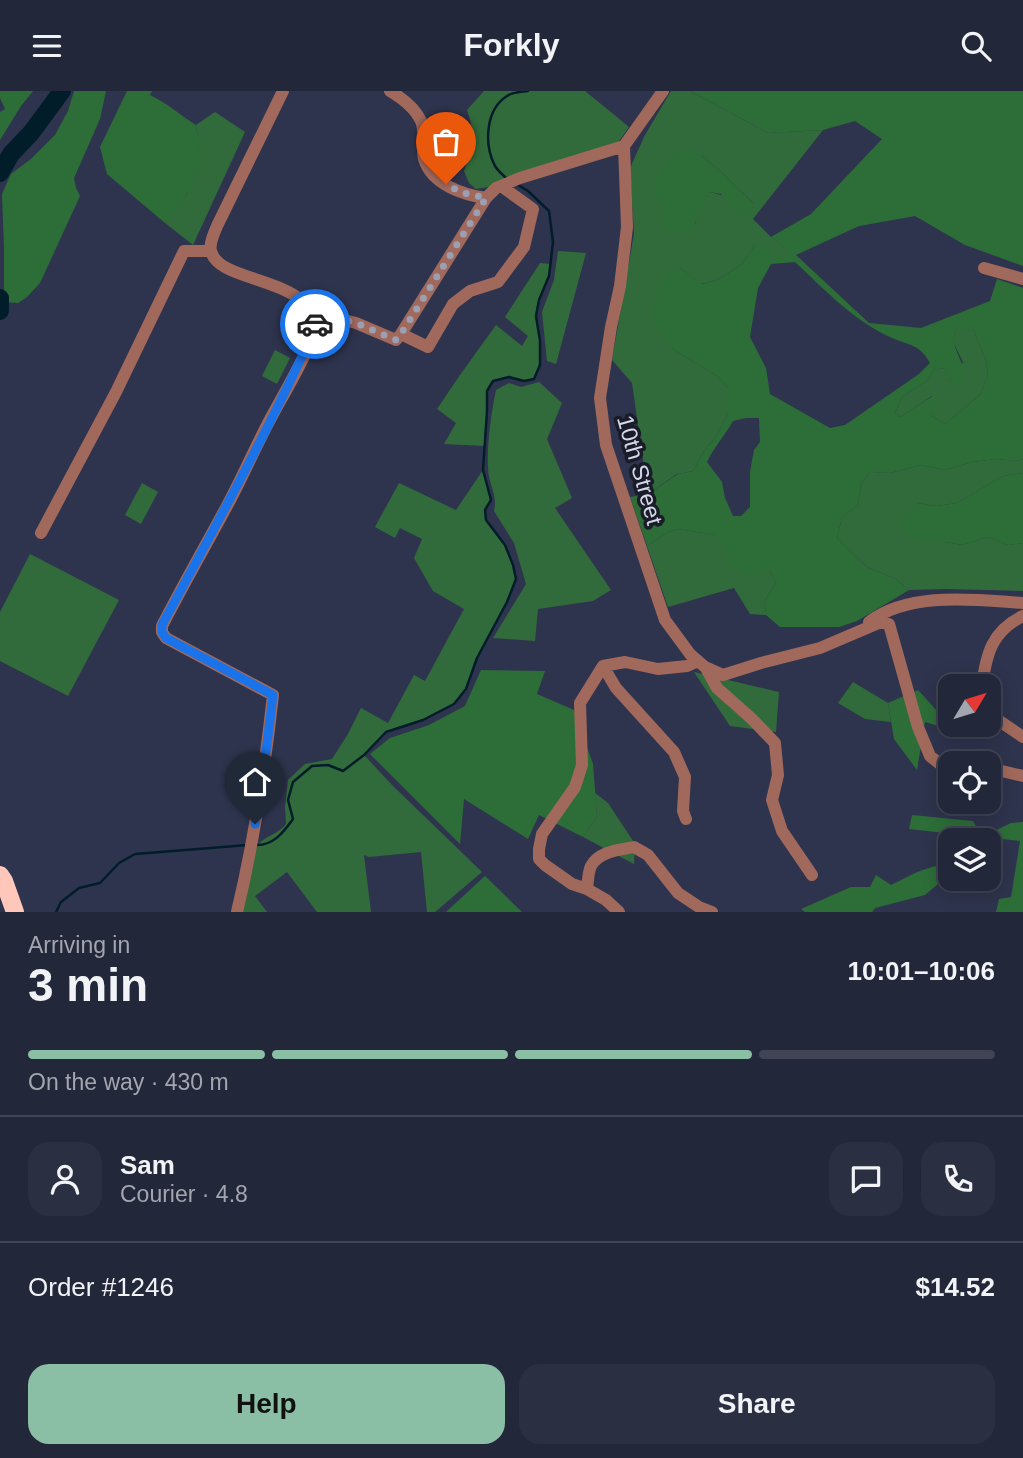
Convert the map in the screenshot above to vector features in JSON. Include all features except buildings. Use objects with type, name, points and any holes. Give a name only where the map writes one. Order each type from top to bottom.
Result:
[{"type":"highway","points":[[0,875],[15,912]]},
{"type":"street","points":[[237,912],[250,856],[273,695],[166,638],[162,625],[304,356],[316,326],[312,312],[304,301],[288,292],[220,266],[210,251],[217,226],[283,91]]},
{"type":"street","points":[[390,91],[412,107],[421,121],[424,159],[435,176],[460,192],[486,198]]},
{"type":"street","points":[[312,312],[356,323],[396,340],[486,198],[496,188],[624,146],[663,91]]},
{"type":"street","name":"10th Street","points":[[624,146],[627,227],[620,286],[600,398],[606,445],[665,620],[690,654],[702,664],[717,688],[775,743],[778,775],[772,800],[782,831],[812,876]]},
{"type":"street","points":[[401,334],[428,347],[453,304],[470,291],[498,282],[524,247],[533,209],[509,182]]},
{"type":"street","points":[[41,533],[116,392],[184,251],[210,251]]},
{"type":"street","points":[[984,268],[1023,279]]},
{"type":"street","points":[[852,635],[876,617],[907,605],[957,599],[1023,603]]},
{"type":"street","points":[[984,674],[987,657],[996,637],[1009,623],[1023,616]]},
{"type":"street","points":[[619,912],[606,900],[572,884],[539,859],[541,834],[575,787],[582,765],[580,703],[603,666],[625,662],[658,669],[702,664],[723,675],[820,648],[881,622],[889,624],[918,727],[930,756],[938,762]]},
{"type":"street","points":[[603,666],[616,688],[674,752],[685,777],[683,811],[686,820]]},
{"type":"street","points":[[1001,722],[1023,737]]},
{"type":"street","points":[[1001,771],[1023,776]]},
{"type":"street","points":[[587,889],[590,867],[596,860],[604,854],[634,847],[648,856],[678,893],[712,912]]},
{"type":"green space","points":[[0,91],[33,91],[0,140],[0,112],[5,109]]},
{"type":"green space","points":[[74,91],[106,91],[100,119],[74,178],[80,196],[40,283],[18,303],[4,302],[2,194],[11,174],[55,135],[68,111]]},
{"type":"green space","points":[[127,91],[152,91],[150,95],[196,125],[200,153],[194,182],[165,223],[107,174],[100,147]]},
{"type":"green space","points":[[484,91],[585,91],[629,127],[617,144],[494,186],[476,189],[469,183],[464,171],[473,141],[467,110]]},
{"type":"green space","points":[[671,91],[690,91],[768,133],[823,130],[753,219],[795,255],[773,255],[755,245],[742,264],[717,280],[701,284],[680,268],[671,348],[717,376],[728,388],[728,413],[716,437],[693,471],[677,474],[648,494],[632,383],[612,360],[634,234],[630,168],[645,135]],"holes":[[[702,156],[754,204],[710,192],[701,204],[695,224],[665,231],[665,217]]]},
{"type":"green space","points":[[690,91],[1023,91],[1023,266],[965,245],[915,216],[859,226],[796,255],[869,323],[921,328],[990,301],[997,279],[1023,288],[1023,459],[972,462],[945,470],[921,465],[890,473],[870,472],[861,484],[858,505],[842,517],[837,538],[867,567],[896,579],[909,590],[857,621],[839,627],[780,627],[766,615],[765,601],[776,582],[769,570],[753,576],[731,566],[716,535],[678,529],[668,532],[647,546],[630,497],[648,494],[678,474],[693,471],[716,437],[728,413],[728,388],[717,376],[671,348],[653,324],[652,306],[667,270],[680,268],[702,284],[717,280],[742,264],[755,245],[768,246],[773,255],[794,255],[771,237],[811,214],[882,139],[855,121],[823,130],[768,133]],"holes":[[[795,262],[852,313],[890,337],[918,348],[930,363],[919,374],[845,425],[830,428],[770,394],[766,368],[750,337],[758,288],[771,264]],[[957,327],[974,331],[986,361],[988,374],[981,394],[945,424],[930,415],[937,405],[933,396],[901,417],[895,413],[903,396],[929,379],[933,370],[943,368],[954,389],[960,384],[964,374],[954,337]],[[759,418],[760,442],[754,450],[750,472],[750,507],[741,516],[733,516],[722,482],[707,462],[733,421]]]},
{"type":"green space","points":[[215,112],[245,132],[193,245],[165,223],[187,194],[200,155],[196,125]]},
{"type":"green space","points":[[687,151],[702,156],[754,204],[746,214],[739,215],[721,194],[710,192],[691,231],[665,231],[665,217],[655,193],[656,178],[676,152]]},
{"type":"green space","points":[[558,251],[586,253],[556,364],[547,361],[542,312],[554,280]]},
{"type":"green space","points":[[540,263],[551,264],[536,312],[540,352],[534,379],[524,381],[509,377],[493,382],[487,391],[485,446],[444,444],[456,423],[437,409],[496,325],[522,346],[528,336],[505,317]]},
{"type":"green space","points":[[957,326],[974,331],[986,361],[988,374],[981,394],[945,424],[930,415],[932,396],[901,417],[895,413],[903,396],[929,379],[933,370],[943,368],[950,381],[963,362],[953,342]]},
{"type":"green space","points":[[275,350],[290,358],[277,384],[262,376]]},
{"type":"green space","points":[[539,382],[562,403],[547,439],[572,498],[555,508],[611,590],[593,601],[538,609],[535,641],[493,638],[526,584],[514,543],[494,511],[495,500],[488,473],[488,458],[494,399],[496,390],[509,383],[521,387]]},
{"type":"green space","points":[[1023,459],[1023,473],[1003,476],[957,503],[936,506],[917,503],[946,542],[962,545],[988,537],[1008,545],[1023,543],[1023,591],[909,590],[896,579],[867,567],[837,538],[842,517],[858,505],[861,484],[870,472],[890,473],[921,465],[945,470],[972,462]]},
{"type":"green space","points":[[483,470],[491,500],[485,510],[486,520],[505,545],[516,579],[507,602],[477,658],[466,689],[454,704],[423,720],[386,732],[364,755],[482,872],[435,912],[427,912],[421,852],[369,857],[364,855],[371,912],[317,912],[287,872],[255,896],[267,912],[242,912],[257,845],[286,824],[288,780],[305,764],[332,759],[361,708],[388,723],[414,675],[425,681],[464,609],[433,591],[414,558],[422,539],[400,528],[395,538],[375,527],[399,483],[456,510]]},
{"type":"green space","points":[[1023,473],[1023,543],[1008,545],[988,537],[962,545],[923,541],[909,537],[901,523],[911,507],[917,503],[936,506],[957,503],[1003,476]]},
{"type":"green space","points":[[142,483],[158,492],[141,524],[125,515]]},
{"type":"green space","points":[[678,529],[717,535],[769,570],[776,582],[765,601],[766,615],[750,614],[734,588],[668,607],[647,546],[668,532]]},
{"type":"green space","points":[[30,554],[119,600],[68,696],[0,661],[0,612]]},
{"type":"green space","points":[[481,670],[545,671],[537,694],[574,710],[593,764],[597,816],[583,837],[539,815],[528,839],[464,799],[460,844],[370,754],[390,738],[429,725],[465,706]]},
{"type":"green space","points":[[694,672],[779,692],[776,732],[730,726]]},
{"type":"green space","points":[[853,682],[888,703],[891,722],[865,719],[838,703]]},
{"type":"green space","points":[[918,690],[938,712],[938,726],[925,722],[917,770],[894,739],[888,703]]},
{"type":"green space","points":[[595,793],[608,803],[635,844],[634,864],[583,837],[597,816]]},
{"type":"green space","points":[[912,815],[973,821],[977,828],[938,828],[938,832],[909,829]]},
{"type":"green space","points":[[1023,822],[1023,912],[996,912],[999,899],[1011,897],[1020,841],[1001,839],[1001,828],[1011,823]]},
{"type":"green space","points":[[935,866],[938,870],[938,884],[925,895],[875,908],[872,912],[805,912],[801,909],[851,887],[870,887],[876,875],[891,885]]},
{"type":"green space","points":[[485,876],[522,912],[446,912]]},
{"type":"waterway","points":[[0,173],[11,154],[31,133],[62,91]]},
{"type":"waterway","points":[[506,178],[491,158],[488,138],[491,119],[494,110],[507,96],[528,91]]},
{"type":"waterway","points":[[255,845],[272,841],[293,819],[288,800],[293,782],[312,766],[328,765],[343,771],[364,755],[386,732],[423,720],[454,704],[466,689],[477,658],[507,602],[516,579],[513,565],[505,545],[486,520],[485,510],[491,500],[483,470],[487,391],[493,381],[509,377],[524,381],[534,379],[540,365],[536,316],[549,276],[553,242],[549,211],[518,185]]},
{"type":"waterway","points":[[0,298],[0,311]]},
{"type":"waterway","points":[[56,912],[61,902],[79,888],[100,883],[119,863],[135,854],[248,845]]},
{"type":"way so far","points":[[315,324],[312,312],[356,323],[396,340],[486,198],[460,192],[446,184]]},
{"type":"route","points":[[255,824],[273,695],[166,638],[162,625],[304,356],[315,324]]}]
